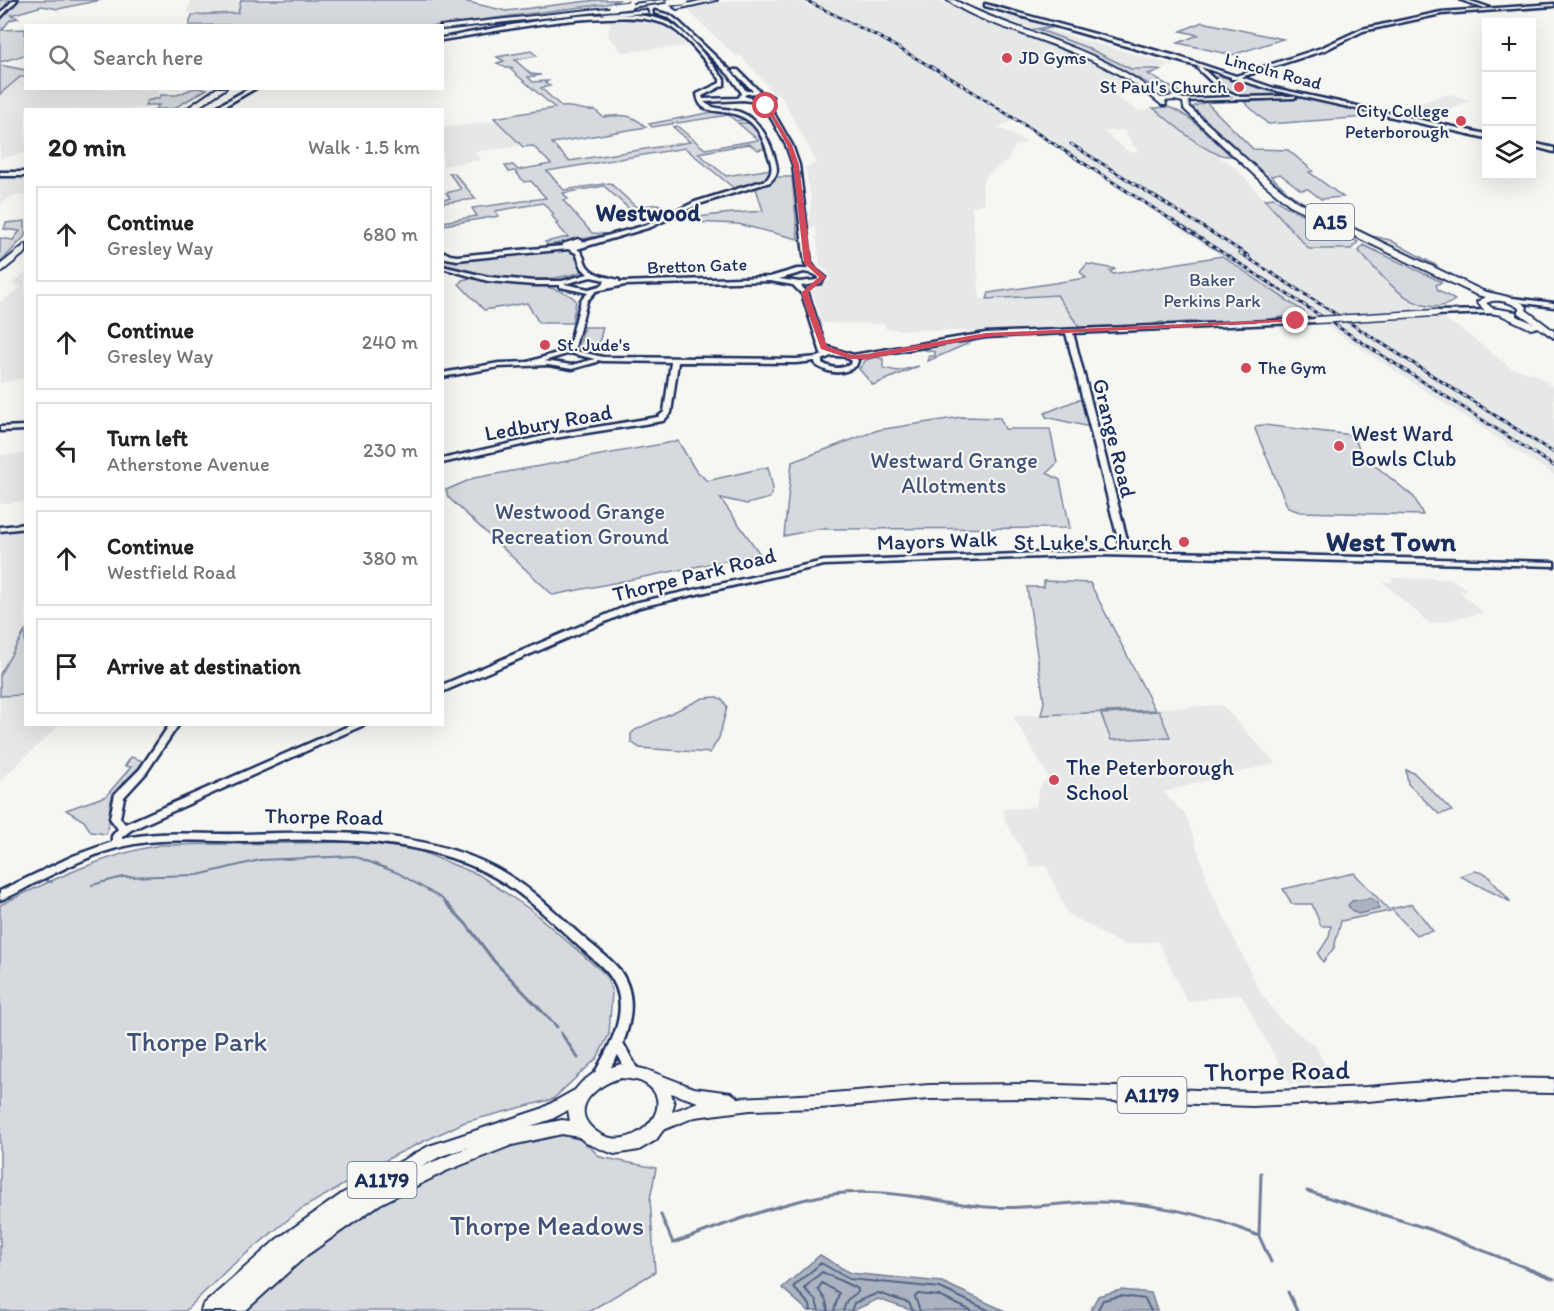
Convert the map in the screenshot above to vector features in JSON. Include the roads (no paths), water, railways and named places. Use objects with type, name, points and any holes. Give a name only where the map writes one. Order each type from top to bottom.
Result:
[{"type":"highway","points":[[509,19],[626,3],[691,0]]},
{"type":"highway","points":[[670,1],[676,5],[714,0]]},
{"type":"highway","points":[[444,26],[614,8],[626,3]]},
{"type":"highway","points":[[509,19],[646,12]]},
{"type":"highway","points":[[184,108],[213,90]]},
{"type":"highway","points":[[192,108],[200,99],[219,90]]},
{"type":"highway","points":[[0,270],[22,257]]},
{"type":"highway","points":[[0,279],[22,257]]},
{"type":"main road","name":"A15","points":[[950,0],[979,14],[1074,51],[1150,88],[1162,104],[1172,102]]},
{"type":"main road","name":"A15","points":[[955,0],[979,14],[1022,28],[1104,61],[1172,102],[1197,122],[1263,187],[1287,205],[1433,275],[1495,312],[1529,324],[1554,340]]},
{"type":"main road","points":[[997,19],[1035,28],[1014,28]]},
{"type":"main road","points":[[1172,102],[1185,103]]},
{"type":"main road","name":"A15","points":[[1185,103],[1270,187],[1293,203],[1480,293],[1512,300],[1554,335]]},
{"type":"main road","name":"A15","points":[[1481,303],[1488,298],[1501,298]]},
{"type":"main road","name":"A15","points":[[1505,314],[1523,310]]},
{"type":"main road","points":[[633,1071],[653,1080],[662,1089],[667,1100],[666,1113],[661,1125],[650,1136],[626,1145],[601,1143],[584,1131],[577,1117],[581,1095],[598,1078],[615,1072],[633,1071]]},
{"type":"main road","name":"Thorpe Road","points":[[653,1080],[693,1095],[750,1103]]},
{"type":"main road","name":"Thorpe Road","points":[[661,1125],[693,1110],[750,1103],[981,1091],[1252,1099],[1367,1094],[1473,1085],[1554,1086]]},
{"type":"main road","name":"A1179","points":[[210,1311],[282,1246],[349,1198],[435,1151],[546,1114],[581,1095]]},
{"type":"main road","name":"A1179","points":[[232,1311],[301,1249],[374,1199],[440,1166],[510,1138],[562,1127],[584,1131]]},
{"type":"street","points":[[0,17],[15,0]]},
{"type":"street","points":[[1463,0],[1491,8]]},
{"type":"street","points":[[626,3],[627,9],[656,12],[669,16],[731,74],[743,96],[752,101],[765,103]]},
{"type":"street","name":"Lincoln Road","points":[[986,4],[1195,64],[1233,78],[1482,135]]},
{"type":"street","points":[[656,12],[676,5]]},
{"type":"street","points":[[676,5],[674,13],[757,92],[769,96],[765,103]]},
{"type":"street","points":[[1233,78],[1323,49],[1362,30],[1431,15],[1491,8],[1554,5]]},
{"type":"street","points":[[444,39],[600,16],[635,15],[657,19],[670,25],[722,79],[722,84],[699,94],[700,101],[708,108],[742,113],[754,120],[775,167],[774,175],[761,185],[698,203],[649,226],[581,246],[457,258],[444,254]]},
{"type":"street","name":"Lincoln Road","points":[[1041,27],[1055,25]]},
{"type":"street","points":[[1195,64],[1231,98]]},
{"type":"street","points":[[1205,73],[1215,72]]},
{"type":"street","points":[[1273,88],[1282,94],[1274,98]]},
{"type":"street","points":[[217,108],[250,90]]},
{"type":"street","points":[[700,101],[730,99],[757,92]]},
{"type":"street","points":[[1185,103],[1231,98],[1312,97]]},
{"type":"street","points":[[765,103],[789,145],[796,165],[807,263],[822,277],[805,293]]},
{"type":"street","points":[[1536,146],[1554,150]]},
{"type":"street","points":[[0,174],[24,174]]},
{"type":"street","points":[[568,246],[581,246]]},
{"type":"street","points":[[581,246],[585,268],[606,283]]},
{"type":"street","points":[[807,263],[788,277],[805,293],[824,348],[820,358],[821,367]]},
{"type":"street","points":[[444,267],[505,280],[571,284],[580,291],[584,300]]},
{"type":"street","points":[[571,284],[585,268]]},
{"type":"street","points":[[793,272],[813,271]]},
{"type":"street","name":"Bretton Gate","points":[[770,279],[793,272]]},
{"type":"street","points":[[578,277],[595,276]]},
{"type":"street","name":"Bretton Gate","points":[[593,291],[606,283],[770,279],[816,283]]},
{"type":"street","points":[[580,291],[593,291]]},
{"type":"street","points":[[574,349],[584,300],[593,291]]},
{"type":"street","points":[[1512,300],[1554,306]]},
{"type":"street","points":[[1444,313],[1481,303]]},
{"type":"street","points":[[1523,310],[1533,306],[1554,306]]},
{"type":"street","points":[[824,348],[853,360],[995,334],[1495,312]]},
{"type":"street","name":"Grange Road","points":[[1069,331],[1126,553]]},
{"type":"street","points":[[444,375],[553,360],[561,353],[574,349]]},
{"type":"street","points":[[574,349],[585,359]]},
{"type":"street","points":[[553,360],[566,367],[585,359],[796,361],[841,354]]},
{"type":"street","name":"Ledbury Road","points":[[444,461],[548,437],[660,419],[667,413],[675,360]]},
{"type":"street","points":[[796,361],[841,370],[851,368],[853,360]]},
{"type":"street","points":[[0,429],[24,428]]},
{"type":"street","points":[[0,529],[24,526]]},
{"type":"street","name":"Mayors Walk","points":[[861,560],[1126,553],[1554,564]]},
{"type":"street","name":"Thorpe Park Road","points":[[444,688],[637,605],[805,566],[861,560]]},
{"type":"street","points":[[123,829],[115,818],[119,796],[143,771],[174,726]]},
{"type":"street","points":[[117,844],[117,836],[123,829],[357,726]]},
{"type":"street","name":"Thorpe Road","points":[[0,896],[88,854],[117,844],[162,839],[364,836],[414,844],[464,859],[496,873],[520,889],[615,972],[625,996],[618,1043],[611,1059],[598,1078]]},
{"type":"street","points":[[618,1043],[633,1071]]},
{"type":"water","points":[[1371,898],[1378,903],[1379,909],[1358,914],[1348,905],[1352,901]]},
{"type":"water","points":[[820,1255],[850,1273],[942,1282],[1005,1311],[913,1311],[878,1299],[853,1311],[808,1311],[782,1288]]},
{"type":"water","points":[[1121,1290],[1151,1293],[1157,1311],[1090,1311],[1098,1296]]},
{"type":"waterway","points":[[92,885],[123,877],[198,875],[260,860],[354,856],[398,873],[446,903]]},
{"type":"waterway","points":[[45,880],[52,882]]},
{"type":"waterway","points":[[446,903],[467,925],[494,961],[557,1027]]},
{"type":"waterway","points":[[561,1033],[578,1058]]},
{"type":"waterway","points":[[1259,1236],[1261,1173]]},
{"type":"waterway","points":[[1307,1191],[1432,1230],[1554,1279]]},
{"type":"waterway","points":[[661,1215],[673,1243],[793,1202],[833,1194],[872,1192],[1000,1208],[1091,1202],[1134,1204],[1198,1215],[1259,1236]]},
{"type":"waterway","points":[[1259,1236],[1271,1262]]},
{"type":"waterway","points":[[1288,1292],[1297,1311]]},
{"type":"railway","points":[[805,0],[879,37],[956,81],[1554,466]]},
{"type":"railway","points":[[1071,144],[1249,256]]},
{"type":"railway","points":[[1240,253],[1554,453]]},
{"type":"place","name":"JD Gyms","points":[[1007,58]]},
{"type":"place","name":"St Paul's Church","points":[[1239,87]]},
{"type":"place","name":"City College Peterborough","points":[[1461,121]]},
{"type":"place","name":"St. Jude's","points":[[545,345]]},
{"type":"place","name":"The Gym","points":[[1246,368]]},
{"type":"place","name":"West Ward Bowls Club","points":[[1339,446]]},
{"type":"place","name":"St Luke's Church","points":[[1184,542]]},
{"type":"place","name":"The Peterborough School","points":[[1054,780]]},
{"type":"district","name":"Westwood","points":[[648,213]]},
{"type":"district","name":"West Town","points":[[1391,541]]},
{"type":"park label","name":"Baker Perkins Park","points":[[1212,290]]},
{"type":"park label","name":"Westward Grange Allotments","points":[[954,473]]},
{"type":"park label","name":"Westwood Grange Recreation Ground","points":[[580,524]]},
{"type":"park label","name":"Thorpe Park","points":[[197,1042]]},
{"type":"park label","name":"Thorpe Meadows","points":[[547,1226]]}]
